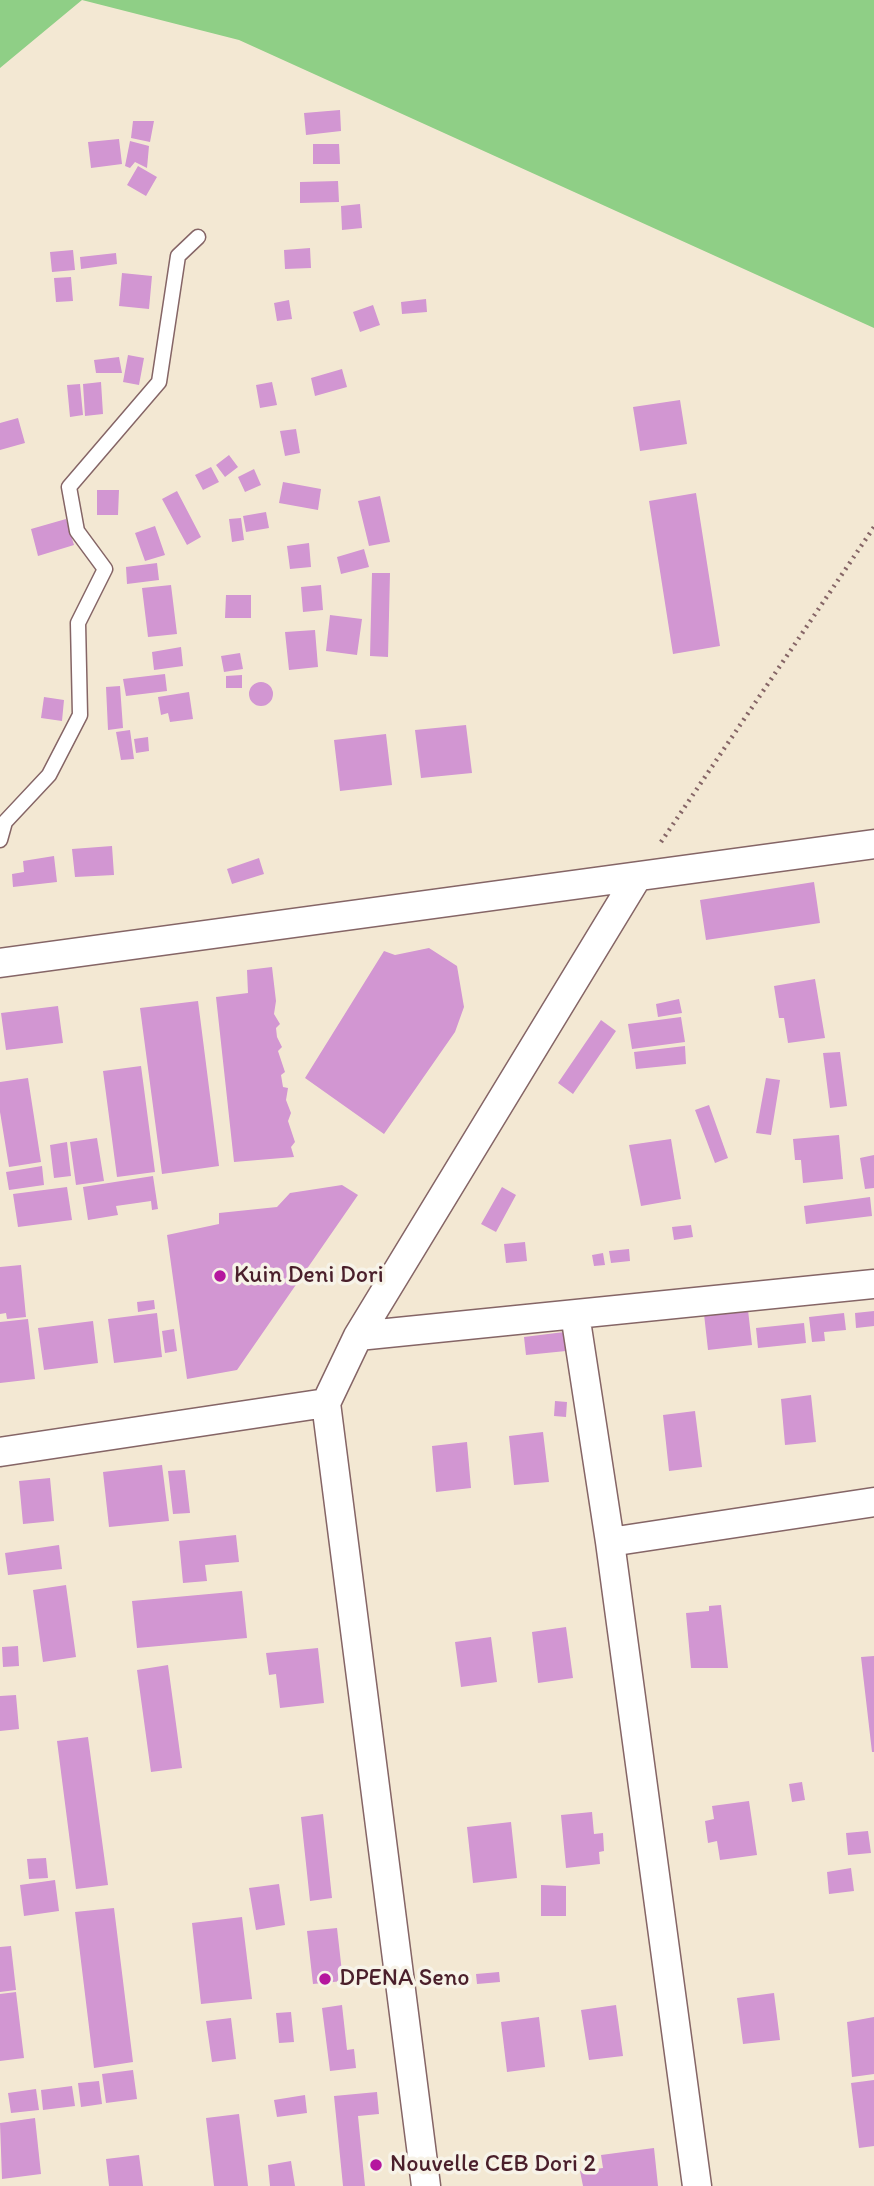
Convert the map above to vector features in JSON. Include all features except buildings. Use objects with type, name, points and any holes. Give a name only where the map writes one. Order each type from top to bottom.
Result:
[{"type":"street","points":[[0,963],[874,844]]},
{"type":"street","points":[[426,2186],[326,1403],[358,1336],[636,878]]},
{"type":"street","points":[[358,1336],[874,1284]]},
{"type":"street","points":[[575,1314],[610,1542],[697,2186]]},
{"type":"street","points":[[0,1452],[326,1403]]},
{"type":"street","points":[[610,1542],[874,1502]]},
{"type":"lane","points":[[0,840],[5,822],[49,775],[80,715],[78,623],[105,569],[77,531],[69,487],[159,382],[178,256],[198,237]]},
{"type":"path","points":[[636,878],[874,527]]},
{"type":"green space","points":[[0,0],[82,0],[0,68]]},
{"type":"green space","points":[[82,0],[874,0],[874,328],[239,40]]},
{"type":"place","name":"Kuin Deni Dori","points":[[220,1276]]},
{"type":"place","name":"DPENA Seno","points":[[325,1979]]},
{"type":"place","name":"Nouvelle CEB Dori 2","points":[[376,2165]]}]
